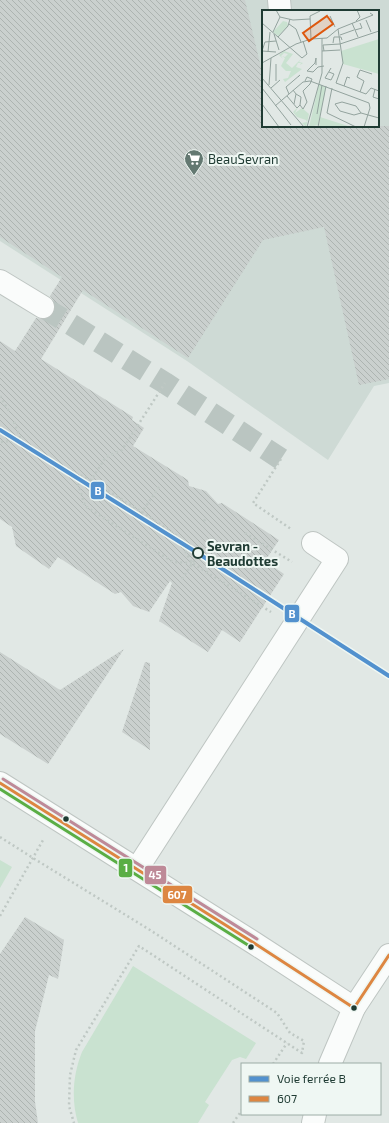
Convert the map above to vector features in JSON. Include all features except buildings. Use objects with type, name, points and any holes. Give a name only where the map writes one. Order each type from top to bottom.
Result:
[{"type":"street","points":[[279,0],[280,10]]},
{"type":"street","points":[[0,281],[43,307]]},
{"type":"street","points":[[137,869],[336,559],[313,543]]},
{"type":"street","points":[[0,783],[354,1008]]},
{"type":"street","points":[[330,1063],[354,1008],[389,954]]},
{"type":"path","points":[[91,480],[106,457],[122,450],[165,383]]},
{"type":"path","points":[[0,396],[10,413]]},
{"type":"path","points":[[14,422],[21,440],[44,455]]},
{"type":"path","points":[[1,442],[21,440]]},
{"type":"path","points":[[281,459],[253,503],[313,543]]},
{"type":"path","points":[[54,461],[91,480],[176,535],[192,563],[293,626]]},
{"type":"path","points":[[75,473],[85,506],[173,562],[192,563]]},
{"type":"path","points":[[142,512],[159,487]]},
{"type":"path","points":[[245,533],[292,562]]},
{"type":"path","points":[[182,579],[203,546]]},
{"type":"path","points":[[158,593],[160,589]]},
{"type":"path","points":[[270,612],[274,605]]},
{"type":"path","points":[[0,916],[56,819]]},
{"type":"path","points":[[0,837],[150,930],[277,1013],[290,1033],[304,1041],[302,1053],[139,946],[76,1050],[70,1075],[69,1106],[74,1123]]},
{"type":"path","points":[[274,1063],[287,1043]]},
{"type":"path","points":[[233,1123],[241,1111]]},
{"type":"shaded area","name":"BeauSevran","points":[[0,0],[389,0],[389,383],[374,386],[328,460],[187,361],[0,241]]},
{"type":"green space","points":[[0,860],[12,867],[0,888]]},
{"type":"green space","points":[[133,966],[256,1043],[246,1059],[240,1057],[232,1060],[205,1102],[209,1105],[198,1123],[78,1123],[74,1105],[74,1087],[79,1060],[82,1052]]},
{"type":"tunnel","points":[[43,307],[165,383],[281,459]]},
{"type":"rail line","name":"B","points":[[0,430],[196,552],[389,676]]},
{"type":"transit line","name":"45","points":[[3,779],[257,939]]},
{"type":"transit line","name":"607","points":[[0,783],[254,943],[354,1008]]},
{"type":"transit line","name":"1","points":[[0,789],[251,947]]},
{"type":"transit line","name":"607","points":[[354,1008],[389,955]]},
{"type":"place","name":"BeauSevran","points":[[194,176]]},
{"type":"place","name":"Sevran - Beaudottes","points":[[198,553]]}]
